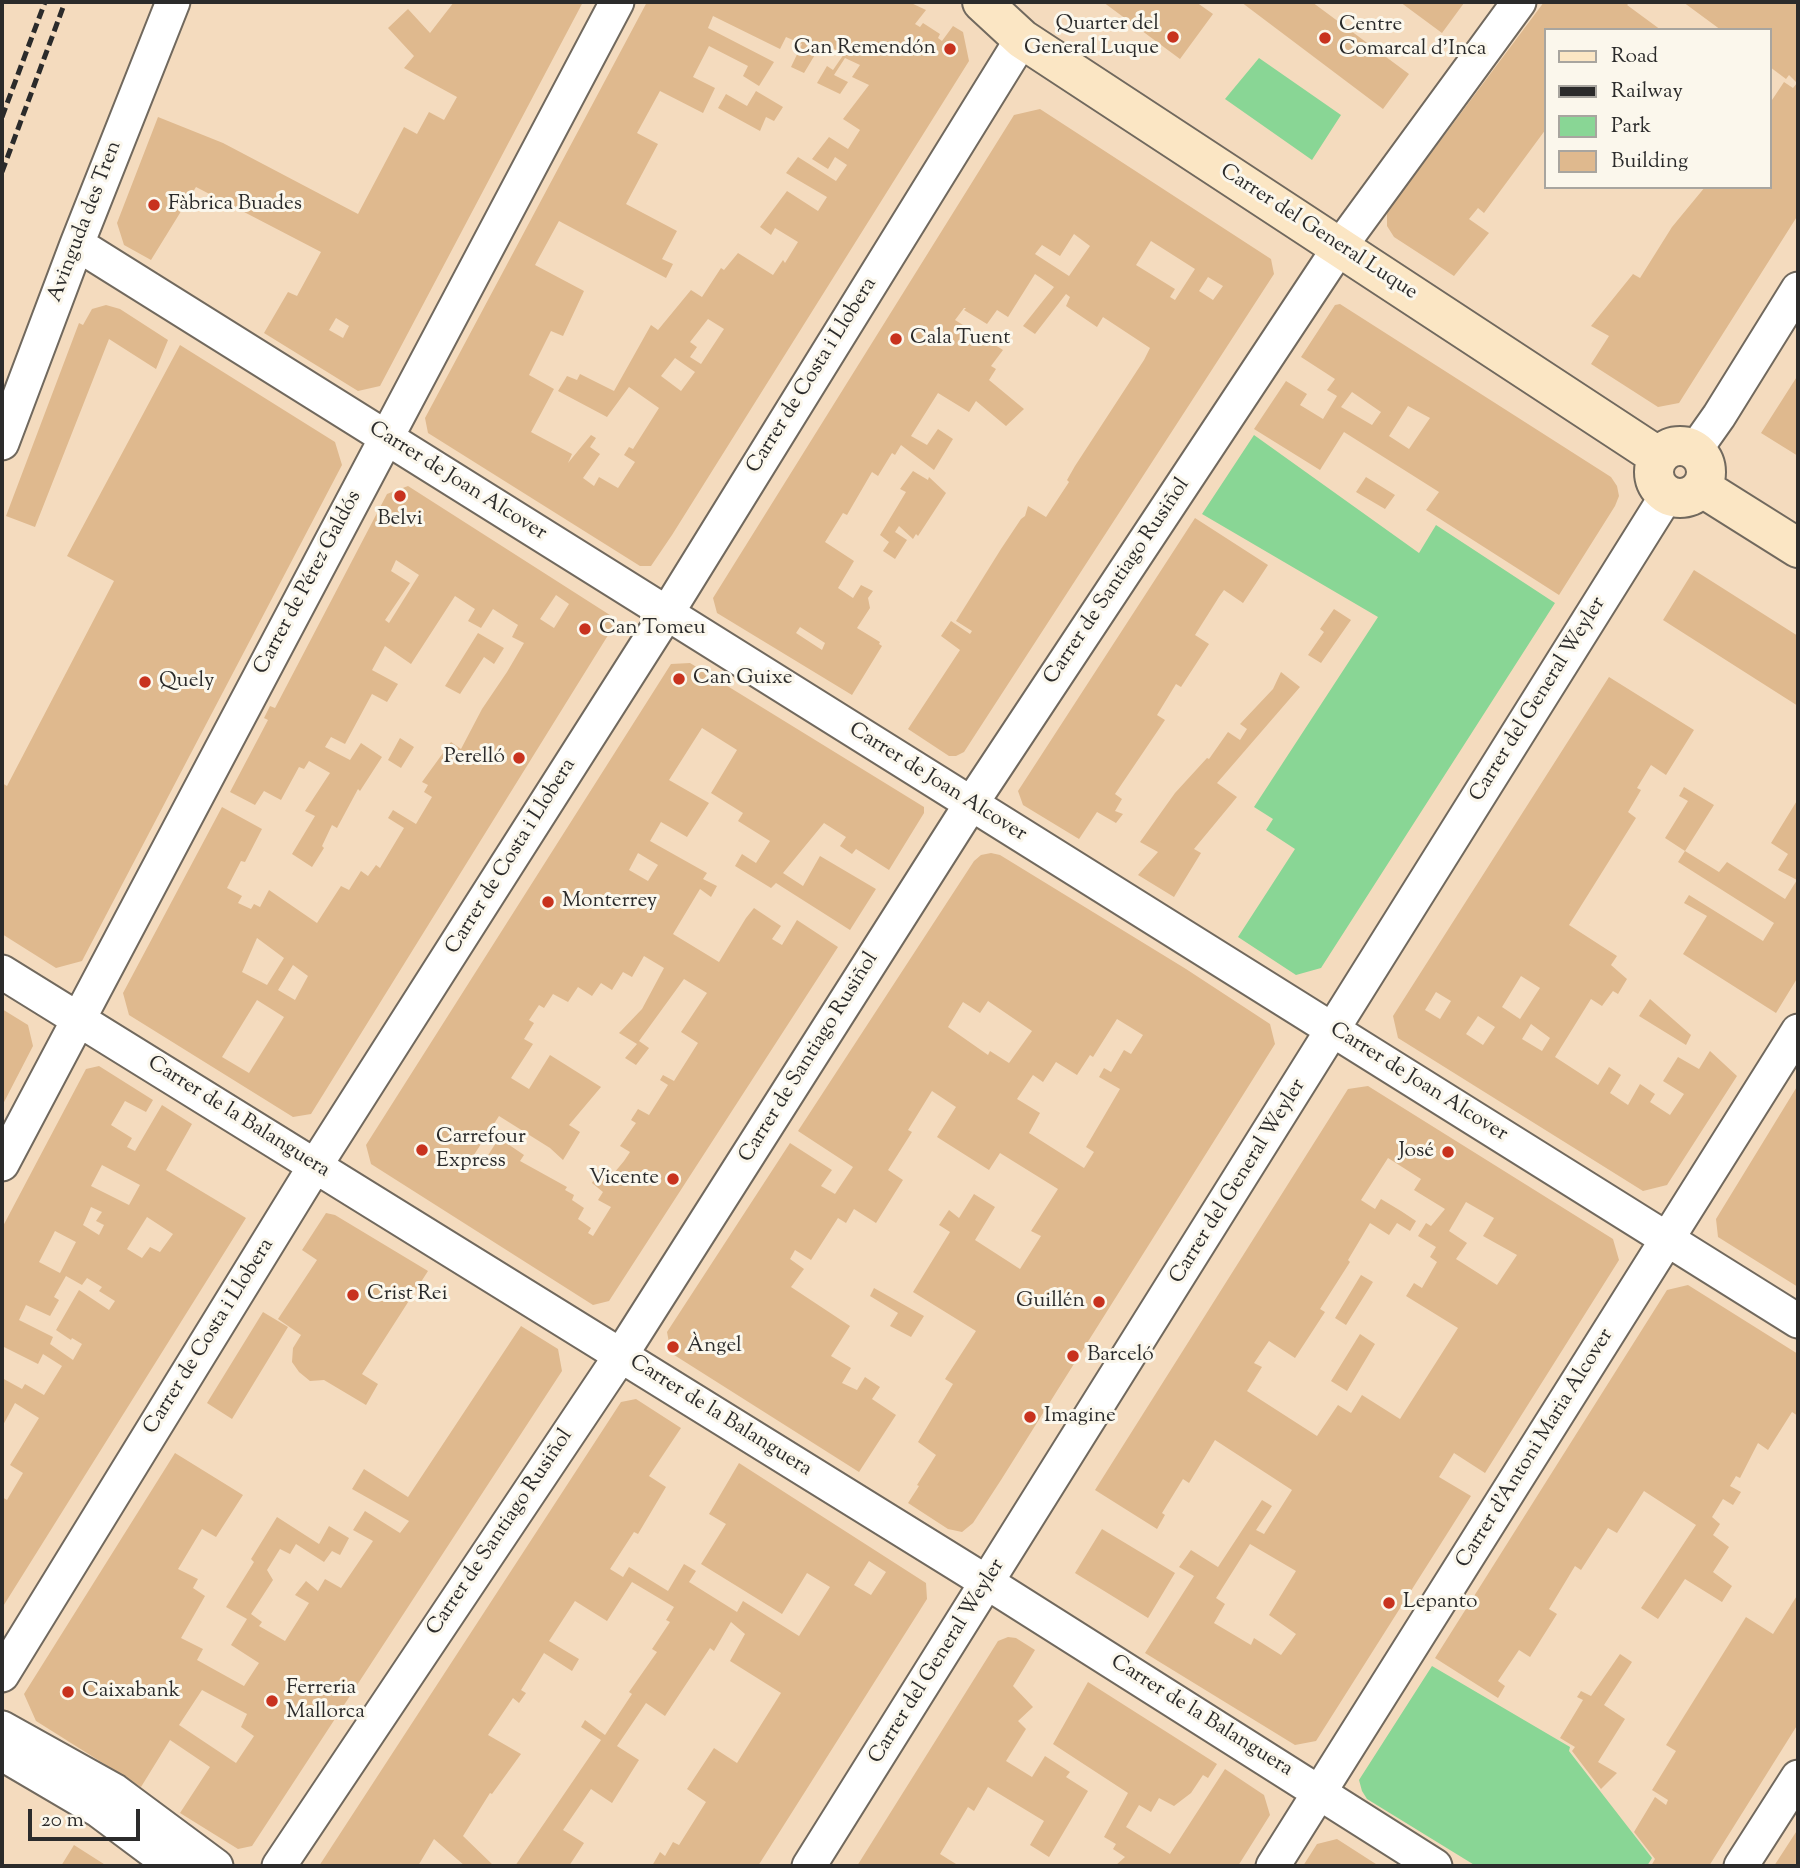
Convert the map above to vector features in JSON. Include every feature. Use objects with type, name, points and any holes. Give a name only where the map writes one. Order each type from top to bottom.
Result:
[{"type":"main road","name":"Carrer del General Luque","points":[[982,2],[1022,39],[1339,248],[1677,454]]},
{"type":"main road","points":[[1677,454],[1655,467],[1654,478],[1659,488],[1684,491],[1798,548]]},
{"type":"street","name":"Avinguda des Tren","points":[[2,443],[173,2]]},
{"type":"street","name":"Carrer de Pérez Galdós","points":[[2,1164],[617,2]]},
{"type":"street","name":"Carrer de Santiago Rusiñol","points":[[279,1866],[621,1355],[971,804],[1339,248],[1519,2]]},
{"type":"street","name":"Carrer de Costa i Llobera","points":[[2,1675],[315,1166],[667,613],[1022,39]]},
{"type":"street","name":"Carrer de Joan Alcover","points":[[77,244],[1798,1321]]},
{"type":"street","points":[[1677,454],[1798,289]]},
{"type":"street","name":"Carrer del General Weyler","points":[[809,1866],[1334,1031],[1684,491]]},
{"type":"street","name":"Carrer de la Balanguera","points":[[2,972],[988,1583],[1435,1866]]},
{"type":"street","name":"Carrer d'Antoni Maria Alcover","points":[[1273,1866],[1798,1031]]},
{"type":"street","points":[[2,1728],[115,1791],[216,1866]]},
{"type":"street","points":[[2,1754],[99,1810],[173,1866]]},
{"type":"street","points":[[2,1776],[92,1829],[148,1866]]},
{"type":"street","points":[[1741,1866],[1798,1777]]},
{"type":"green space","points":[[1259,58],[1341,115],[1312,160],[1225,99]]},
{"type":"green space","points":[[1254,435],[1419,553],[1436,525],[1555,603],[1321,968],[1296,975],[1238,937],[1295,849],[1266,830],[1273,819],[1254,807],[1378,617],[1202,514]]},
{"type":"green space","points":[[1432,1666],[1570,1747],[1569,1751],[1652,1858],[1647,1866],[1476,1866],[1367,1799],[1359,1780]]},
{"type":"building","points":[[454,2],[583,2],[380,386],[358,391],[264,333],[288,292],[297,296],[321,252],[196,187],[151,260],[124,245],[117,223],[158,117],[223,143],[358,214],[404,127],[417,134],[429,112],[444,120],[457,97],[404,68],[414,56],[388,28],[408,9],[430,33]],"holes":[[[336,318],[349,326],[343,338],[329,330]]]},
{"type":"building","points":[[647,2],[909,2],[926,10],[915,24],[920,27],[923,23],[940,34],[938,38],[942,41],[953,26],[963,32],[969,61],[651,566],[640,566],[428,433],[425,418]],"holes":[[[713,16],[780,49],[786,37],[802,44],[791,67],[804,73],[822,43],[844,54],[833,70],[827,66],[817,83],[840,94],[848,82],[834,75],[845,58],[860,65],[852,77],[869,85],[843,119],[860,130],[848,149],[829,137],[812,159],[828,169],[835,157],[847,165],[836,181],[798,157],[786,173],[827,197],[818,211],[787,191],[760,227],[771,235],[775,228],[798,242],[785,263],[783,260],[773,275],[738,253],[724,270],[721,268],[702,297],[691,290],[658,330],[651,325],[614,391],[580,374],[577,380],[567,376],[558,391],[607,417],[629,387],[659,408],[633,449],[629,447],[624,455],[635,462],[618,488],[599,477],[594,486],[583,478],[600,454],[590,447],[596,438],[591,435],[568,463],[572,454],[531,432],[554,389],[529,375],[551,331],[563,336],[584,291],[535,265],[559,221],[666,278],[673,264],[662,259],[677,231],[626,204],[658,144],[637,133],[660,91],[703,113],[715,88],[693,77],[709,46],[748,66],[743,76],[759,86],[774,62],[708,28]],[[708,319],[724,329],[701,364],[690,357],[697,347],[690,342]],[[675,358],[695,372],[681,391],[661,376]]]},
{"type":"building","name":"Quarter del General Luque","points":[[1103,2],[1196,2],[1213,14],[1180,59]]},
{"type":"building","name":"Centre Comarcal d'Inca","points":[[1241,2],[1312,2],[1409,74],[1383,109]]},
{"type":"building","name":"Centre Comarcal d'Inca","points":[[1400,2],[1462,2],[1464,3],[1442,33]]},
{"type":"building","points":[[1544,2],[1630,2],[1627,5],[1658,28],[1545,28],[1545,130],[1484,213],[1478,208],[1469,219],[1489,233],[1454,276],[1394,237],[1387,226],[1387,212]]},
{"type":"building","points":[[1683,2],[1798,2],[1798,215],[1679,403],[1658,407],[1591,364],[1609,336],[1591,326],[1633,274],[1640,278],[1672,227],[1703,189],[1772,189],[1772,100],[1784,82],[1793,88],[1797,83],[1789,75],[1786,79],[1772,68],[1772,28],[1718,28]]},
{"type":"building","points":[[756,91],[783,107],[774,121],[766,117],[760,131],[718,108],[726,94],[747,106]]},
{"type":"building","points":[[1040,109],[1271,259],[1274,274],[964,752],[949,756],[908,729],[960,650],[941,636],[951,621],[970,634],[972,631],[956,621],[1025,516],[1028,506],[1046,517],[1150,348],[1103,317],[1097,327],[1066,306],[1070,297],[1066,294],[1035,334],[1023,326],[1054,287],[1035,274],[1008,317],[997,310],[987,324],[964,308],[955,320],[1003,350],[991,366],[996,369],[989,380],[1024,409],[1006,426],[976,401],[969,412],[938,393],[911,436],[927,445],[938,429],[953,439],[934,470],[901,445],[895,455],[892,453],[878,476],[872,472],[847,515],[843,513],[825,542],[854,561],[838,588],[853,598],[861,585],[873,591],[868,598],[870,608],[857,628],[882,646],[852,695],[717,613],[713,598],[1014,115]],"holes":[[[1074,234],[1090,246],[1069,276],[1035,254],[1042,245],[1060,256]],[[1151,241],[1195,269],[1175,300],[1170,297],[1175,289],[1136,265]],[[1208,277],[1223,286],[1213,300],[1199,291]],[[800,627],[825,643],[822,650],[796,633]]]},
{"type":"building","points":[[1340,304],[1611,477],[1619,496],[1615,506],[1559,595],[1426,510],[1439,492],[1344,432],[1320,470],[1254,429],[1286,381],[1307,394],[1300,405],[1323,419],[1337,396],[1327,390],[1335,379],[1301,357],[1335,305]],"holes":[[[1352,392],[1381,412],[1372,425],[1341,407]],[[1408,406],[1430,418],[1409,449],[1389,436]]]},
{"type":"building","points":[[106,305],[120,309],[168,340],[156,369],[109,339],[35,527],[6,516],[79,323],[83,325],[92,309]]},
{"type":"building","name":"Quely","points":[[180,345],[335,442],[342,465],[82,961],[56,968],[2,934],[2,783],[7,786],[114,581],[67,556]]},
{"type":"building","points":[[1798,375],[1798,456],[1761,433]]},
{"type":"building","points":[[913,471],[928,480],[929,477],[946,493],[918,536],[916,534],[913,539],[899,526],[895,532],[907,540],[895,559],[883,551],[889,542],[880,535],[906,492],[900,489]]},
{"type":"building","points":[[1366,477],[1395,495],[1385,509],[1356,492]]},
{"type":"building","points":[[408,486],[613,617],[615,624],[311,1114],[293,1117],[129,1015],[123,993],[222,807],[262,829],[245,862],[241,861],[227,888],[242,896],[238,903],[251,909],[254,904],[260,907],[269,890],[317,923],[341,886],[349,890],[361,871],[368,876],[376,865],[380,868],[404,828],[388,818],[393,810],[416,824],[432,797],[424,792],[428,785],[422,782],[451,742],[461,749],[482,709],[524,643],[512,637],[518,625],[493,609],[481,628],[468,621],[475,609],[455,596],[411,664],[385,646],[372,670],[398,684],[387,702],[372,694],[345,744],[331,737],[325,747],[350,760],[361,743],[382,757],[360,791],[358,789],[337,828],[332,825],[322,846],[324,848],[312,867],[292,854],[315,816],[305,811],[330,773],[309,761],[304,769],[299,767],[281,800],[264,791],[255,805],[230,792],[268,720],[264,718],[270,706],[275,708],[387,494]],"holes":[[[396,560],[419,575],[389,623],[385,620],[410,583],[391,571]],[[556,595],[569,604],[554,628],[540,619]],[[257,938],[284,958],[267,985],[242,972]],[[293,965],[308,976],[295,1000],[278,990]],[[257,1000],[284,1017],[249,1073],[222,1057]]]},
{"type":"building","points":[[1195,518],[1268,565],[1243,603],[1224,590],[1219,597],[1195,635],[1209,644],[1181,687],[1176,684],[1157,715],[1165,720],[1115,794],[1122,799],[1115,811],[1123,814],[1116,823],[1097,812],[1079,839],[1023,805],[1018,791]]},
{"type":"building","points":[[1694,570],[1798,636],[1798,706],[1663,620]]},
{"type":"building","points":[[1334,609],[1351,620],[1321,663],[1308,655],[1324,632],[1320,629]]},
{"type":"building","points":[[478,633],[504,648],[494,664],[484,657],[460,694],[445,686]]},
{"type":"building","points":[[690,663],[924,807],[924,813],[889,870],[856,849],[852,854],[840,846],[846,837],[824,823],[783,873],[803,886],[820,856],[876,889],[850,930],[776,883],[771,888],[735,866],[742,854],[756,863],[770,841],[738,821],[743,813],[711,793],[737,750],[702,728],[669,780],[709,803],[687,837],[661,822],[650,841],[707,873],[703,879],[717,886],[711,897],[700,889],[673,934],[719,962],[754,908],[781,926],[772,939],[782,945],[797,920],[838,947],[609,1301],[593,1305],[371,1164],[366,1145],[671,664]],"holes":[[[638,853],[658,865],[648,881],[629,870]],[[644,956],[664,968],[642,1009],[619,1033],[637,1044],[625,1058],[636,1065],[649,1048],[639,1041],[684,979],[707,993],[681,1032],[698,1043],[674,1081],[663,1075],[660,1080],[668,1085],[649,1115],[638,1109],[631,1120],[636,1123],[620,1146],[630,1152],[624,1161],[614,1173],[602,1165],[592,1183],[603,1192],[598,1200],[611,1207],[593,1236],[588,1233],[591,1228],[578,1219],[584,1208],[572,1200],[574,1195],[565,1190],[567,1187],[520,1161],[524,1155],[499,1138],[480,1168],[470,1161],[499,1116],[550,1148],[563,1160],[580,1132],[569,1125],[601,1087],[550,1055],[529,1089],[511,1078],[533,1044],[524,1039],[534,1023],[529,1020],[539,1005],[544,1008],[553,994],[568,1002],[578,987],[592,996],[601,983],[612,990],[623,972],[632,977]]]},
{"type":"building","points":[[1281,672],[1300,687],[1217,783],[1237,797],[1194,849],[1201,853],[1174,897],[1138,875],[1158,852],[1140,842],[1175,793],[1207,758],[1209,759],[1228,732],[1240,740],[1247,729],[1240,724],[1273,689]]},
{"type":"building","points":[[1609,677],[1694,730],[1666,775],[1651,765],[1637,788],[1641,790],[1628,812],[1636,818],[1569,925],[1617,956],[1611,965],[1627,979],[1618,994],[1613,991],[1602,1006],[1591,999],[1555,1057],[1598,1085],[1609,1067],[1621,1075],[1610,1093],[1628,1105],[1640,1084],[1655,1094],[1650,1102],[1670,1115],[1684,1094],[1663,1081],[1678,1057],[1699,1069],[1710,1051],[1737,1076],[1667,1185],[1643,1191],[1398,1038],[1393,1016]],"holes":[[[1521,976],[1540,988],[1520,1019],[1502,1007]],[[1436,992],[1451,1001],[1440,1019],[1425,1010]],[[1478,1016],[1495,1027],[1483,1045],[1466,1034]],[[1531,1024],[1550,1038],[1542,1051],[1522,1039]]]},
{"type":"building","points":[[400,738],[414,747],[401,768],[388,760]]},
{"type":"building","points":[[1684,787],[1714,805],[1685,851],[1665,838],[1688,801],[1679,796]]},
{"type":"building","points":[[1798,799],[1798,977],[1776,1013],[1683,954],[1707,916],[1684,903],[1689,895],[1763,941],[1774,923],[1678,862],[1685,851],[1719,872],[1727,862],[1785,899],[1797,880],[1778,870],[1788,854],[1771,843]]},
{"type":"building","points":[[981,855],[1000,855],[1186,969],[1270,1024],[1275,1044],[1001,1480],[973,1523],[962,1532],[948,1529],[908,1503],[936,1455],[918,1442],[953,1384],[945,1379],[976,1331],[913,1292],[950,1232],[939,1225],[949,1210],[959,1218],[974,1194],[995,1207],[975,1240],[1020,1269],[1041,1236],[1031,1231],[1058,1189],[1000,1153],[989,1170],[937,1137],[956,1107],[932,1091],[908,1130],[912,1132],[888,1170],[903,1180],[876,1223],[854,1209],[846,1223],[838,1218],[811,1260],[795,1250],[790,1259],[804,1269],[791,1287],[850,1326],[831,1356],[851,1368],[842,1383],[857,1390],[865,1377],[880,1387],[872,1399],[896,1415],[859,1472],[671,1353],[667,1332],[790,1143],[832,1170],[821,1186],[835,1194],[853,1167],[798,1131],[974,861]],"holes":[[[988,1001],[1032,1031],[1009,1063],[990,1051],[988,1055],[948,1027],[963,1002],[980,1013]],[[1117,1019],[1143,1035],[1131,1054],[1124,1050],[1111,1072],[1104,1068],[1099,1077],[1120,1089],[1086,1147],[1094,1152],[1084,1168],[1029,1133],[1040,1113],[1017,1099],[1033,1075],[1043,1082],[1056,1062],[1077,1075],[1090,1055],[1093,1057]]]},
{"type":"building","points":[[1650,999],[1691,1035],[1686,1045],[1639,1016]]},
{"type":"building","points":[[2,1009],[28,1025],[33,1046],[2,1106]]},
{"type":"building","points":[[99,1066],[153,1100],[146,1112],[125,1101],[111,1125],[132,1138],[127,1147],[135,1151],[162,1105],[192,1124],[166,1170],[246,1218],[2,1608],[2,1497],[7,1500],[23,1473],[10,1465],[39,1418],[15,1403],[2,1427],[2,1378],[22,1389],[25,1384],[44,1395],[62,1366],[43,1354],[38,1364],[2,1346],[2,1228],[86,1069]],"holes":[[[102,1165],[140,1185],[129,1205],[91,1186]],[[91,1207],[102,1212],[96,1221],[104,1225],[99,1235],[83,1225]],[[147,1217],[173,1234],[160,1252],[150,1247],[142,1258],[127,1249]],[[55,1231],[76,1242],[60,1273],[39,1262]],[[66,1276],[82,1285],[87,1278],[102,1287],[99,1291],[115,1301],[109,1310],[79,1290],[56,1330],[82,1344],[73,1360],[50,1344],[53,1337],[19,1320],[26,1305],[50,1316],[59,1300],[54,1297]]]},
{"type":"building","points":[[1798,1085],[1798,1287],[1718,1237],[1716,1219]]},
{"type":"building","points":[[1368,1086],[1613,1239],[1619,1260],[1485,1473],[1454,1453],[1439,1477],[1471,1496],[1316,1741],[1295,1745],[1145,1653],[1194,1576],[1179,1567],[1191,1550],[1218,1567],[1262,1500],[1272,1506],[1256,1530],[1264,1534],[1292,1490],[1215,1440],[1189,1483],[1183,1479],[1162,1513],[1165,1515],[1157,1529],[1095,1490],[1348,1089]],"holes":[[[1388,1158],[1421,1179],[1414,1190],[1445,1209],[1431,1226],[1426,1223],[1418,1236],[1436,1247],[1430,1257],[1437,1262],[1422,1288],[1414,1283],[1406,1296],[1458,1328],[1400,1419],[1362,1395],[1351,1413],[1338,1405],[1317,1436],[1247,1391],[1262,1367],[1254,1363],[1269,1341],[1295,1358],[1325,1312],[1320,1309],[1350,1262],[1348,1260],[1370,1223],[1389,1235],[1397,1223],[1410,1231],[1416,1221],[1381,1199],[1375,1209],[1361,1200]],[[1466,1202],[1494,1218],[1483,1236],[1517,1255],[1497,1285],[1456,1259],[1467,1243],[1449,1231]],[[1250,1544],[1296,1571],[1269,1615],[1296,1634],[1281,1655],[1254,1638],[1251,1645],[1214,1623],[1225,1604],[1216,1598]]]},
{"type":"building","name":"Crist Rei","points":[[326,1213],[335,1215],[428,1271],[362,1374],[378,1384],[366,1405],[324,1380],[310,1381],[299,1372],[292,1362],[293,1348],[301,1335],[278,1319],[317,1260],[302,1250]]},
{"type":"building","points":[[1361,1275],[1373,1282],[1346,1325],[1335,1318]]},
{"type":"building","points":[[1688,1285],[1798,1354],[1798,1416],[1792,1412],[1768,1450],[1758,1443],[1740,1478],[1736,1476],[1730,1486],[1741,1492],[1733,1505],[1723,1499],[1712,1517],[1720,1524],[1713,1535],[1729,1547],[1713,1572],[1732,1586],[1722,1602],[1685,1579],[1658,1619],[1641,1608],[1696,1525],[1644,1491],[1617,1533],[1608,1528],[1581,1570],[1575,1566],[1549,1609],[1557,1614],[1530,1657],[1519,1650],[1498,1681],[1505,1686],[1498,1698],[1435,1658],[1667,1290]]},
{"type":"building","points":[[874,1288],[924,1316],[911,1337],[890,1326],[898,1313],[870,1296]]},
{"type":"building","points":[[263,1312],[288,1327],[232,1419],[207,1403]]},
{"type":"building","points":[[521,1326],[558,1349],[562,1371],[252,1846],[238,1849],[180,1813],[210,1767],[170,1740],[141,1787],[36,1721],[24,1694],[175,1453],[243,1495],[216,1537],[202,1529],[178,1569],[198,1579],[193,1588],[205,1596],[181,1638],[203,1649],[197,1660],[244,1686],[259,1663],[231,1645],[247,1619],[226,1607],[254,1562],[251,1559],[277,1517],[319,1544],[329,1526],[349,1538],[340,1555],[332,1551],[324,1562],[296,1544],[290,1554],[280,1549],[267,1570],[273,1580],[251,1614],[262,1622],[259,1626],[285,1641],[309,1603],[295,1595],[306,1581],[318,1591],[325,1579],[341,1588],[373,1541],[353,1530],[365,1511],[400,1533],[409,1521],[352,1489],[364,1469],[408,1497]],"holes":[[[202,1690],[247,1714],[241,1727],[254,1736],[236,1763],[179,1725]]]},
{"type":"building","points":[[1360,1334],[1375,1344],[1347,1391],[1331,1381]]},
{"type":"building","points":[[636,1399],[681,1428],[649,1476],[666,1487],[638,1534],[634,1532],[610,1569],[623,1577],[629,1567],[668,1591],[684,1564],[696,1571],[689,1582],[737,1612],[743,1601],[799,1636],[830,1587],[807,1573],[782,1614],[701,1564],[726,1524],[709,1514],[739,1463],[926,1583],[927,1599],[758,1866],[652,1866],[660,1852],[665,1856],[673,1842],[679,1845],[706,1802],[687,1789],[714,1748],[737,1763],[781,1693],[730,1661],[745,1634],[731,1622],[714,1651],[710,1648],[665,1716],[646,1703],[617,1746],[639,1760],[612,1803],[591,1789],[563,1830],[584,1843],[569,1866],[515,1866],[601,1740],[581,1727],[585,1720],[605,1735],[632,1694],[629,1692],[657,1652],[652,1649],[670,1622],[666,1620],[674,1607],[632,1582],[607,1621],[575,1601],[549,1641],[579,1659],[572,1671],[544,1653],[521,1690],[526,1693],[519,1703],[513,1698],[488,1735],[521,1754],[492,1794],[490,1793],[463,1836],[494,1866],[465,1866],[434,1839],[418,1866],[319,1866],[621,1402]],"holes":[[[869,1561],[886,1572],[871,1595],[854,1585]]]},
{"type":"building","points":[[1102,1529],[1175,1573],[1148,1618],[1075,1573]]},
{"type":"building","points":[[1798,1594],[1798,1724],[1709,1866],[1651,1866],[1655,1859],[1634,1832],[1655,1797],[1666,1805],[1668,1800],[1652,1790],[1676,1751],[1666,1745],[1746,1617],[1773,1634]]},
{"type":"building","points":[[1008,1637],[1016,1638],[1035,1650],[1013,1686],[1033,1707],[1018,1721],[1026,1729],[1006,1761],[1032,1777],[1045,1756],[1070,1772],[1066,1777],[1088,1791],[1049,1857],[1030,1845],[1044,1821],[988,1787],[974,1811],[968,1807],[940,1854],[956,1864],[955,1866],[857,1866],[998,1641]]},
{"type":"building","points":[[1620,1654],[1632,1662],[1604,1705],[1625,1719],[1598,1762],[1617,1773],[1601,1789],[1572,1751],[1575,1747],[1560,1738],[1583,1700],[1577,1697],[1581,1691],[1591,1696]]},
{"type":"building","points":[[1088,1682],[1217,1764],[1208,1778],[1203,1775],[1191,1793],[1174,1806],[1159,1798],[1151,1812],[1139,1805],[1126,1827],[1170,1854],[1225,1769],[1264,1795],[1270,1815],[1238,1866],[1115,1866],[1125,1857],[1113,1849],[1116,1844],[1104,1837],[1128,1793],[1053,1744]]},
{"type":"building","points":[[1798,1829],[1798,1866],[1774,1866]]},
{"type":"building","points":[[1337,1839],[1379,1866],[1303,1866],[1317,1844]]},
{"type":"building","points":[[74,1845],[107,1866],[61,1866]]},
{"type":"railway","points":[[2,117],[45,2]]},
{"type":"railway","points":[[2,172],[65,2]]},
{"type":"place","name":"Quarter del General Luque","points":[[1173,37]]},
{"type":"place","name":"Centre Comarcal d'Inca","points":[[1325,38]]},
{"type":"place","name":"Can Remendón","points":[[950,49]]},
{"type":"place","name":"Fàbrica Buades","points":[[154,205]]},
{"type":"place","name":"Cala Tuent","points":[[896,339]]},
{"type":"place","name":"Belvi","points":[[400,496]]},
{"type":"place","name":"Can Tomeu","points":[[585,629]]},
{"type":"place","name":"Can Guixe","points":[[679,679]]},
{"type":"place","name":"Quely","points":[[145,682]]},
{"type":"place","name":"Perelló","points":[[519,758]]},
{"type":"place","name":"Monterrey","points":[[548,902]]},
{"type":"place","name":"Carrefour Express","points":[[422,1150]]},
{"type":"place","name":"José","points":[[1448,1152]]},
{"type":"place","name":"Vicente","points":[[673,1179]]},
{"type":"place","name":"Crist Rei","points":[[353,1295]]},
{"type":"place","name":"Guillén","points":[[1099,1302]]},
{"type":"place","name":"Àngel","points":[[673,1347]]},
{"type":"place","name":"Barceló","points":[[1073,1356]]},
{"type":"place","name":"Imagine","points":[[1030,1417]]},
{"type":"place","name":"Lepanto","points":[[1389,1603]]},
{"type":"place","name":"Caixabank","points":[[68,1692]]},
{"type":"place","name":"Ferreria Mallorca","points":[[272,1701]]}]
